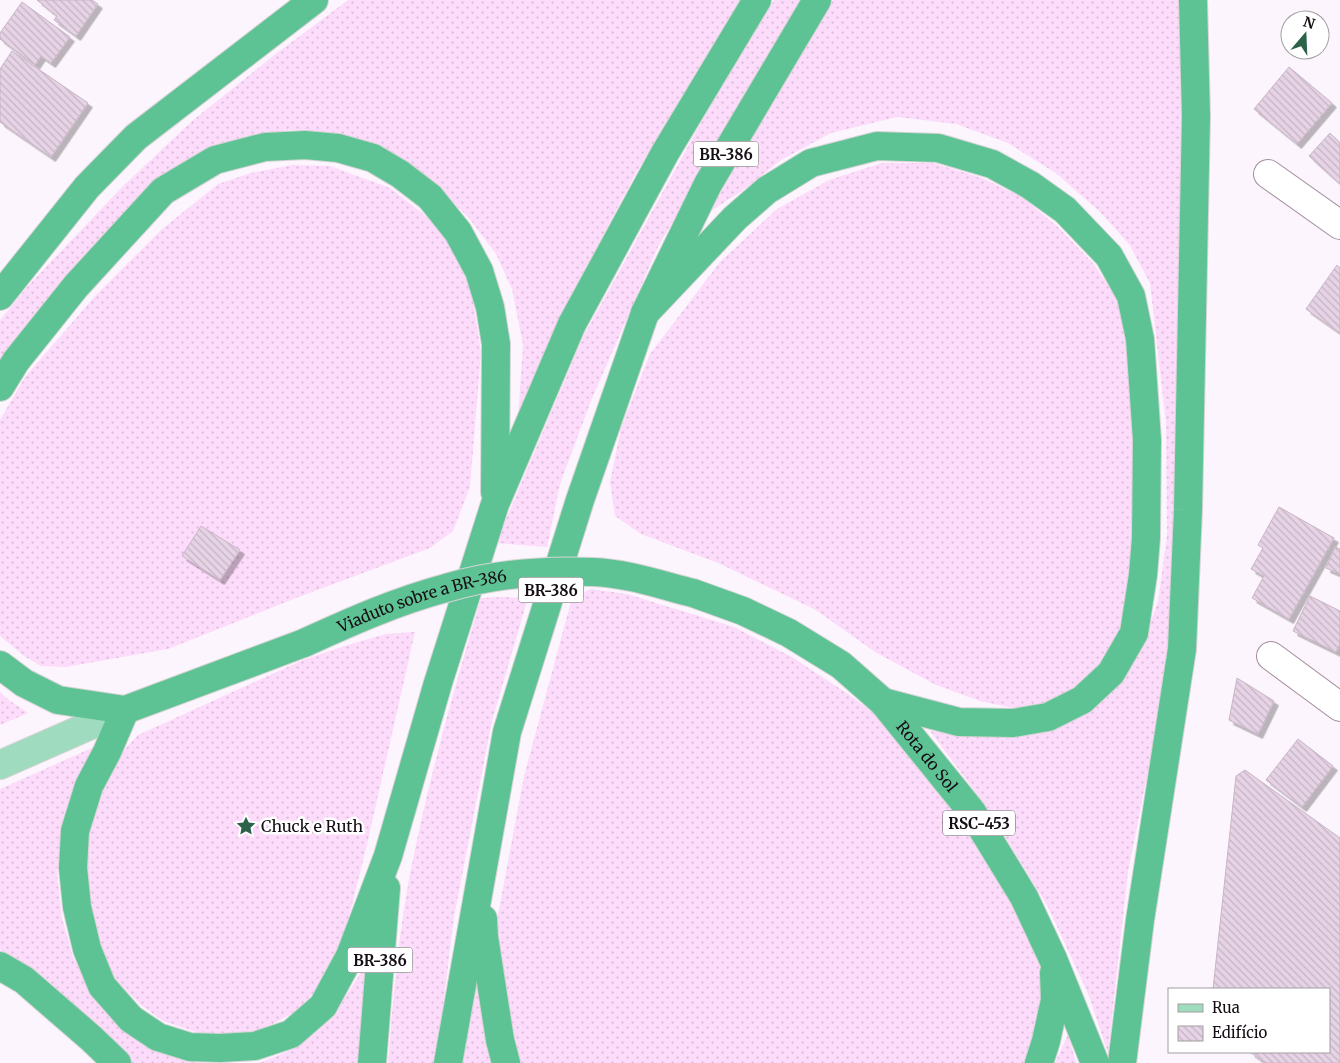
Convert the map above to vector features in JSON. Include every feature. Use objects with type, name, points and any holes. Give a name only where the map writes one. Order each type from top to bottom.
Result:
[{"type":"highway","points":[[0,296],[87,187],[136,137],[314,0]]},
{"type":"highway","name":"BR-386","points":[[372,1063],[388,856],[438,683],[495,504],[572,324],[664,153],[758,0]]},
{"type":"highway","name":"BR-386","points":[[448,1063],[507,732],[580,500],[645,313],[708,184],[816,0]]},
{"type":"highway","points":[[1122,1063],[1140,920],[1182,649],[1188,510],[1196,125],[1193,0]]},
{"type":"highway","points":[[0,387],[16,361],[76,286],[163,191],[214,160],[265,147],[305,145],[338,148],[373,158],[400,174],[430,197],[458,232],[479,270],[490,307],[496,344],[495,504]]},
{"type":"highway","points":[[645,313],[735,218],[767,190],[811,163],[877,146],[938,148],[992,164],[1030,185],[1065,210],[1109,256],[1131,296],[1140,339],[1147,440],[1146,538],[1143,575],[1134,633],[1111,673],[1082,700],[1048,717],[1013,724],[959,722],[883,702]]},
{"type":"highway","name":"Viaduto sobre a BR-386","points":[[125,710],[304,643],[375,612],[446,588],[494,577],[537,572],[594,572],[643,580],[693,593]]},
{"type":"highway","name":"Rota do Sol","points":[[693,593],[789,632],[842,665],[883,702],[972,812],[1024,897],[1054,958],[1095,1063]]},
{"type":"highway","points":[[0,665],[24,684],[58,700],[125,710],[107,752],[89,786],[76,831],[73,868],[77,907],[87,949],[102,986],[131,1018],[158,1036],[190,1047],[220,1048],[255,1046],[291,1034],[323,1006],[350,956],[388,856]]},
{"type":"highway","points":[[481,874],[484,937],[500,1040],[506,1063]]},
{"type":"highway","points":[[1039,1063],[1055,1000],[1054,958]]},
{"type":"highway","points":[[0,966],[24,980],[118,1063]]},
{"type":"main road","points":[[0,765],[125,710]]},
{"type":"street","points":[[1268,174],[1340,225]]},
{"type":"street","points":[[1271,656],[1340,707]]},
{"type":"shaded area","points":[[348,0],[743,0],[637,171],[561,315],[518,417],[523,345],[512,289],[496,254],[468,217],[438,188],[337,135],[291,130],[244,137],[201,151],[121,217],[71,272],[0,361],[0,320],[27,287],[121,188],[192,121],[273,56]]},
{"type":"shaded area","points":[[774,0],[801,0],[658,247],[591,401],[560,484],[547,547],[496,543],[583,337],[703,119]]},
{"type":"shaded area","points":[[833,0],[1182,0],[1186,278],[1178,619],[1128,872],[1108,1053],[1089,996],[1048,907],[988,809],[930,731],[966,734],[1010,733],[1142,644],[1158,602],[1167,535],[1166,423],[1150,283],[1129,244],[1100,212],[1057,174],[1008,143],[956,124],[897,117],[831,133],[781,160],[742,191],[709,212]]},
{"type":"shaded area","points":[[882,163],[933,163],[982,178],[1023,198],[1058,227],[1092,262],[1118,299],[1131,345],[1138,427],[1135,524],[1127,582],[1125,628],[1107,660],[1081,684],[1045,703],[1018,709],[980,701],[936,685],[875,652],[816,610],[718,563],[641,534],[615,516],[610,482],[621,428],[650,354],[720,262],[777,209],[829,180]]},
{"type":"shaded area","points":[[292,165],[330,166],[390,188],[445,234],[459,261],[473,299],[481,353],[470,487],[453,531],[430,548],[296,598],[168,649],[66,667],[41,666],[24,656],[0,636],[0,420],[25,377],[96,295],[161,230],[218,184],[251,173]]},
{"type":"shaded area","points":[[591,589],[627,594],[734,627],[792,657],[851,696],[895,729],[972,821],[1040,958],[1042,1004],[1031,1063],[521,1063],[509,1031],[500,995],[497,920],[524,776],[572,598]]},
{"type":"shaded area","points":[[481,598],[528,598],[492,721],[454,917],[436,1063],[388,1063],[402,921],[417,839],[433,770]]},
{"type":"shaded area","points":[[415,632],[344,937],[318,988],[295,1012],[263,1029],[231,1035],[196,1032],[163,1021],[141,1005],[113,977],[101,946],[91,911],[86,868],[88,824],[114,761],[138,735],[303,660],[386,634]]},
{"type":"shaded area","points":[[0,692],[9,700],[28,713],[0,725]]},
{"type":"shaded area","points":[[94,747],[77,783],[64,822],[57,873],[62,918],[73,957],[92,992],[185,1060],[205,1063],[131,1063],[52,990],[0,950],[0,789]]},
{"type":"shaded area","points":[[474,948],[497,1063],[463,1063]]},
{"type":"shaded area","points":[[368,959],[361,1063],[256,1063],[284,1053],[309,1038],[329,1018],[347,995]]},
{"type":"shaded area","points":[[1068,1034],[1076,1063],[1055,1063]]},
{"type":"building","points":[[37,0],[92,0],[98,4],[76,36],[54,20],[57,16]]},
{"type":"building","points":[[22,2],[70,37],[51,63],[41,56],[35,65],[0,39],[0,33]]},
{"type":"building","points":[[12,51],[88,103],[51,157],[0,122],[0,69]]},
{"type":"building","points":[[1289,67],[1332,103],[1297,144],[1254,109]]},
{"type":"building","points":[[1330,133],[1340,143],[1340,184],[1309,156]]},
{"type":"building","points":[[1337,265],[1340,268],[1340,333],[1306,309]]},
{"type":"building","points":[[1279,507],[1334,538],[1289,619],[1252,598],[1264,576],[1251,569],[1263,548],[1258,545]]},
{"type":"building","points":[[201,526],[240,550],[220,580],[182,556]]},
{"type":"building","points":[[1335,547],[1340,549],[1340,574],[1326,568]]},
{"type":"building","points":[[1310,596],[1340,611],[1340,644],[1336,652],[1293,631]]},
{"type":"building","points":[[1237,678],[1274,701],[1258,734],[1229,720]]},
{"type":"building","points":[[1298,739],[1333,766],[1302,807],[1266,780]]},
{"type":"building","points":[[1245,770],[1340,838],[1340,1063],[1265,1063],[1251,1053],[1330,1053],[1330,988],[1213,988],[1236,776]]},
{"type":"place","name":"Chuck e Ruth","points":[[246,826]]}]
